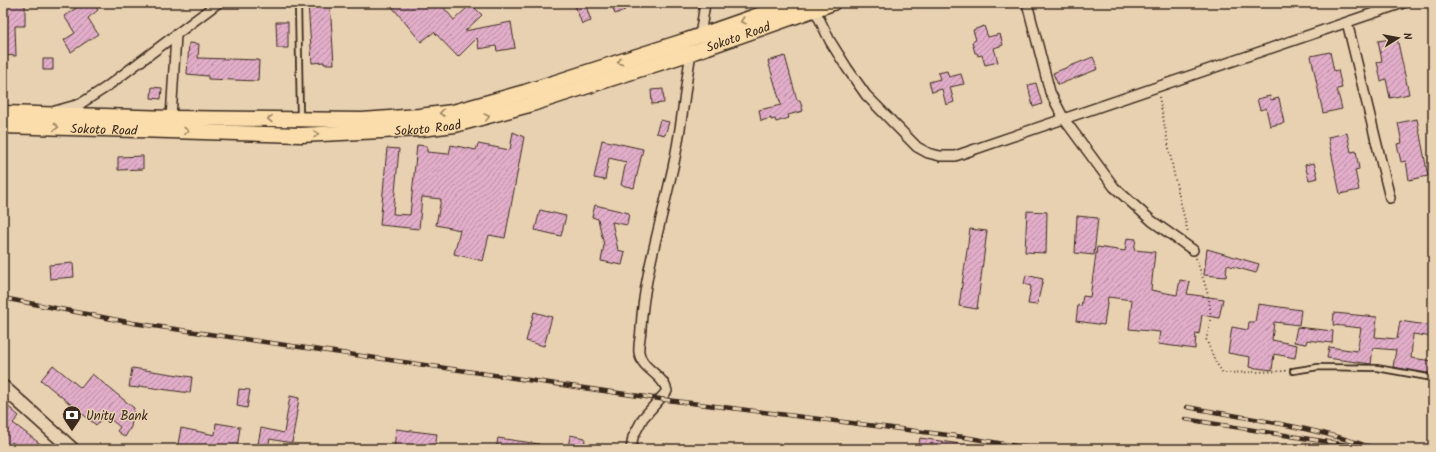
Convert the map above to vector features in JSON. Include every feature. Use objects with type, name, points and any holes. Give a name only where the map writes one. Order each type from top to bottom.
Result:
[{"type":"main road","name":"Sokoto Road","points":[[3,113],[171,118],[362,120],[453,112],[525,92],[700,36],[794,3]]},
{"type":"main road","name":"Sokoto Road","points":[[3,126],[301,135],[421,129],[455,125],[493,116],[691,53],[833,3]]},
{"type":"street","points":[[48,114],[80,104],[106,88],[218,3]]},
{"type":"street","points":[[700,36],[705,3]]},
{"type":"street","points":[[1027,3],[1050,92],[1064,119],[1114,188],[1152,221],[1193,250]]},
{"type":"street","points":[[815,10],[830,40],[866,95],[903,134],[917,147],[928,153],[940,156],[955,156],[1403,3]]},
{"type":"street","points":[[1347,22],[1390,198]]},
{"type":"street","points":[[171,118],[176,36]]},
{"type":"street","points":[[631,449],[633,437],[643,418],[667,391],[660,378],[642,361],[639,352],[642,306],[655,237],[663,212],[672,174],[691,53]]},
{"type":"street","points":[[3,387],[72,449]]},
{"type":"lane","points":[[298,3],[300,119]]},
{"type":"lane","points":[[1293,371],[1318,367],[1377,368],[1433,378]]},
{"type":"path","points":[[1157,88],[1185,225],[1208,289],[1210,301],[1210,327],[1206,339],[1214,361],[1224,373],[1293,371]]},
{"type":"building","points":[[5,3],[25,3],[25,26],[15,26],[16,56],[3,55],[3,5]]},
{"type":"building","points":[[84,3],[93,3],[98,10],[88,18],[98,34],[71,52],[64,40],[75,33],[64,16]]},
{"type":"building","points":[[308,3],[330,3],[334,64],[324,64],[324,62],[312,63]]},
{"type":"building","points":[[389,3],[440,3],[454,20],[471,4],[482,15],[465,31],[511,22],[515,48],[497,51],[496,46],[479,49],[477,38],[458,57],[434,32],[421,42]]},
{"type":"building","points":[[574,3],[585,3],[591,21],[582,24]]},
{"type":"building","points":[[611,3],[622,3],[625,10],[615,14]]},
{"type":"building","points":[[276,22],[288,22],[288,48],[277,48]]},
{"type":"building","points":[[984,26],[988,37],[1000,34],[1003,45],[994,48],[998,62],[985,65],[982,55],[978,56],[977,53],[975,53],[972,42],[976,40],[973,30]]},
{"type":"building","points":[[1397,38],[1409,94],[1390,98],[1386,79],[1381,81],[1377,62],[1382,61],[1378,41]]},
{"type":"building","points":[[189,43],[199,44],[198,58],[259,60],[258,81],[208,79],[208,76],[187,74]]},
{"type":"building","points":[[1330,52],[1334,71],[1338,70],[1342,88],[1337,89],[1342,109],[1323,113],[1311,56]]},
{"type":"building","points":[[785,56],[797,100],[800,100],[803,111],[788,115],[789,118],[776,122],[775,119],[771,120],[771,118],[761,121],[759,110],[781,105],[768,61]]},
{"type":"building","points":[[1093,57],[1098,69],[1058,85],[1053,73]]},
{"type":"building","points":[[43,59],[53,59],[53,70],[43,70]]},
{"type":"building","points":[[947,71],[949,77],[961,74],[964,84],[950,87],[954,102],[946,105],[942,89],[932,92],[929,82],[940,79],[938,73]]},
{"type":"building","points":[[1036,83],[1042,104],[1033,107],[1028,85]]},
{"type":"building","points":[[152,87],[162,88],[161,99],[151,98]]},
{"type":"building","points":[[663,89],[664,103],[652,104],[651,90]]},
{"type":"building","points":[[1270,96],[1271,100],[1279,98],[1284,123],[1270,126],[1266,108],[1260,110],[1257,99]]},
{"type":"building","points":[[1417,119],[1428,176],[1409,180],[1406,161],[1401,162],[1397,144],[1402,143],[1398,123]]},
{"type":"building","points":[[660,120],[669,122],[665,135],[656,133]]},
{"type":"building","points":[[513,132],[524,137],[505,238],[489,235],[483,261],[454,254],[460,230],[436,225],[441,199],[422,197],[419,229],[380,225],[387,148],[399,149],[393,214],[410,215],[417,145],[427,146],[427,152],[449,154],[451,145],[476,150],[478,144],[510,150]]},
{"type":"building","points":[[1347,133],[1351,152],[1356,151],[1359,169],[1355,170],[1359,190],[1340,194],[1328,137]]},
{"type":"building","points":[[602,140],[643,149],[634,188],[621,185],[626,162],[609,158],[605,180],[594,178]]},
{"type":"building","points":[[143,156],[143,169],[118,170],[118,157]]},
{"type":"building","points":[[1314,163],[1318,178],[1309,180],[1305,165]]},
{"type":"building","points":[[595,205],[629,213],[627,225],[612,222],[618,250],[625,252],[622,265],[601,261],[604,245],[598,219],[592,217]]},
{"type":"building","points":[[540,210],[566,216],[561,236],[535,230]]},
{"type":"building","points":[[1027,211],[1047,212],[1046,253],[1025,252]]},
{"type":"building","points":[[1077,216],[1098,218],[1094,255],[1075,253]]},
{"type":"building","points":[[970,229],[987,231],[977,309],[959,306]]},
{"type":"building","points":[[1127,238],[1136,239],[1134,250],[1155,252],[1151,290],[1177,295],[1180,280],[1190,282],[1187,294],[1223,299],[1219,318],[1202,315],[1199,334],[1196,333],[1195,349],[1158,344],[1160,332],[1129,329],[1132,300],[1108,297],[1104,325],[1076,321],[1078,305],[1081,306],[1083,296],[1090,297],[1097,247],[1125,251]]},
{"type":"building","points":[[1207,249],[1259,264],[1256,273],[1227,265],[1226,277],[1204,275]]},
{"type":"building","points":[[73,263],[74,277],[50,279],[49,265]]},
{"type":"building","points":[[1026,275],[1043,279],[1037,305],[1028,304],[1031,286],[1024,284]]},
{"type":"building","points":[[1258,304],[1301,310],[1299,325],[1274,322],[1272,340],[1297,345],[1295,358],[1274,354],[1272,370],[1249,367],[1250,357],[1228,353],[1232,327],[1248,330],[1249,322],[1255,322]]},
{"type":"building","points":[[534,312],[552,317],[544,346],[526,341]]},
{"type":"building","points":[[1334,313],[1377,317],[1375,337],[1397,339],[1400,321],[1433,326],[1433,337],[1413,334],[1411,358],[1433,361],[1433,374],[1393,367],[1396,350],[1373,348],[1371,364],[1327,358],[1329,347],[1357,351],[1361,328],[1333,325]]},
{"type":"building","points":[[1297,327],[1333,331],[1332,343],[1307,340],[1306,344],[1294,342]]},
{"type":"building","points":[[53,365],[81,388],[92,374],[134,408],[131,427],[125,437],[117,431],[120,427],[105,415],[96,425],[41,380]]},
{"type":"building","points":[[132,368],[192,377],[190,393],[139,386],[139,388],[129,387]]},
{"type":"building","points":[[239,389],[250,390],[247,408],[237,406]]},
{"type":"building","points":[[290,396],[299,398],[292,443],[270,439],[267,449],[257,449],[261,428],[284,433]]},
{"type":"building","points":[[3,402],[19,416],[13,423],[47,449],[20,449],[12,442],[6,449],[3,449]]},
{"type":"building","points":[[216,423],[240,427],[237,449],[177,449],[181,428],[215,435]]},
{"type":"building","points":[[396,429],[437,434],[435,449],[394,449]]},
{"type":"building","points":[[570,435],[585,438],[584,449],[568,449]]},
{"type":"building","points":[[498,438],[539,444],[539,449],[496,449]]},
{"type":"building","points":[[920,438],[960,444],[959,449],[929,449],[918,447]]},
{"type":"railway","points":[[3,298],[133,323],[667,400],[964,437],[1033,449]]},
{"type":"railway","points":[[1187,407],[1306,429],[1353,441],[1376,449]]},
{"type":"railway","points":[[1185,419],[1353,446]]},
{"type":"place","name":"Unity Bank","points":[[72,432]]}]
